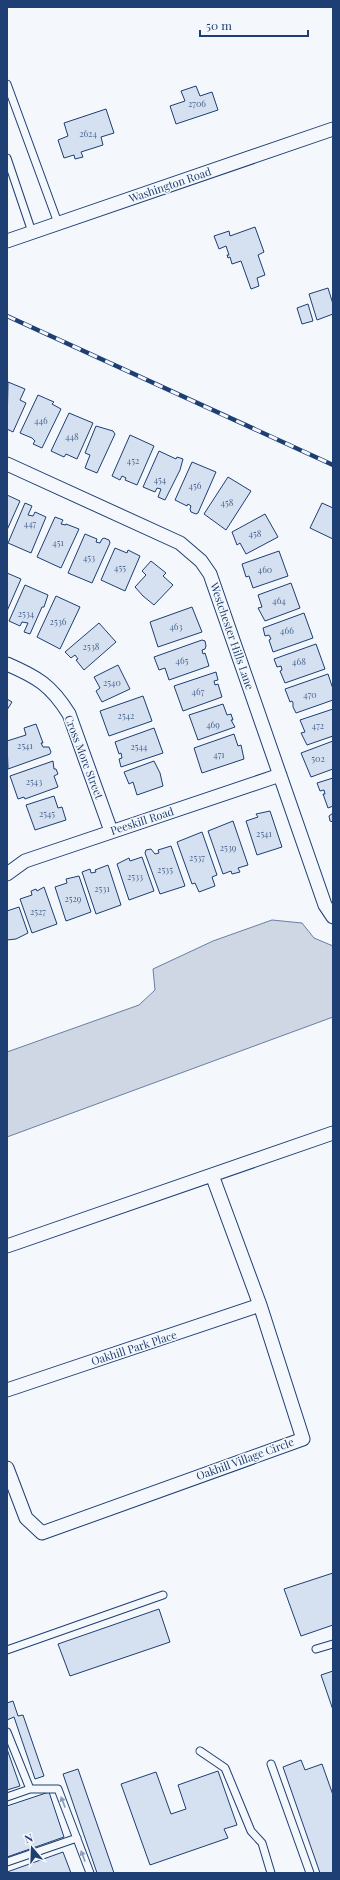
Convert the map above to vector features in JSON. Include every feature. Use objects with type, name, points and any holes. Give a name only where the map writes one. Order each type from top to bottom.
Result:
[{"type":"street","name":"Washington Road","points":[[7,240],[333,129]]},
{"type":"street","name":"Westchester Hills Lane","points":[[7,464],[169,538],[180,544],[201,562],[210,574],[325,905],[333,917]]},
{"type":"street","name":"Cross More Street","points":[[7,664],[46,685],[58,697],[68,714],[111,831]]},
{"type":"street","name":"Peeskill Road","points":[[7,874],[25,862],[111,831],[280,776]]},
{"type":"street","points":[[7,1246],[333,1133]]},
{"type":"street","name":"Oakhill Village Circle","points":[[7,1468],[26,1518],[42,1533],[303,1439],[260,1305],[212,1175]]},
{"type":"street","name":"Oakhill Park Place","points":[[7,1390],[260,1305]]},
{"type":"lane","points":[[7,84],[58,223]]},
{"type":"lane","points":[[7,158],[32,232]]},
{"type":"lane","points":[[7,1650],[163,1595]]},
{"type":"lane","points":[[316,1649],[333,1644]]},
{"type":"lane","points":[[7,1732],[30,1789]]},
{"type":"lane","points":[[200,1751],[225,1768],[251,1831],[262,1843],[271,1873]]},
{"type":"lane","points":[[271,1764],[310,1873]]},
{"type":"lane","points":[[7,1797],[30,1789],[58,1789],[90,1873]]},
{"type":"lane","points":[[7,1862],[77,1838]]},
{"type":"shaded area","points":[[272,920],[302,923],[314,938],[333,946],[333,1017],[7,1137],[7,1052],[139,1005],[155,990],[153,969],[213,941]]},
{"type":"building","points":[[196,86],[200,96],[212,92],[218,110],[176,124],[170,106],[185,101],[181,91]]},
{"type":"building","points":[[106,109],[114,133],[101,137],[103,145],[81,152],[83,157],[75,159],[74,155],[64,158],[58,140],[68,136],[64,123]]},
{"type":"building","points":[[255,227],[264,252],[258,255],[265,275],[257,278],[259,286],[251,289],[241,261],[232,264],[230,257],[228,258],[227,255],[229,255],[226,246],[219,249],[214,236],[229,231],[230,236]]},
{"type":"building","points":[[328,288],[333,304],[333,314],[317,320],[309,294]]},
{"type":"building","points":[[308,304],[313,321],[302,324],[297,308]]},
{"type":"building","points":[[8,382],[25,389],[20,400],[26,403],[13,432],[7,429]]},
{"type":"building","points":[[38,395],[54,402],[52,404],[61,409],[42,448],[33,444],[35,441],[32,438],[20,433]]},
{"type":"building","points":[[69,413],[93,423],[77,459],[66,454],[64,457],[51,451]]},
{"type":"building","points":[[96,426],[113,431],[115,434],[97,473],[85,468],[90,455],[85,453]]},
{"type":"building","points":[[130,435],[154,446],[137,485],[125,480],[126,478],[122,476],[120,480],[112,476]]},
{"type":"building","points":[[159,451],[176,459],[177,457],[183,459],[180,470],[165,500],[158,497],[161,489],[157,488],[155,492],[143,487]]},
{"type":"building","points":[[192,462],[216,472],[198,513],[196,514],[191,512],[191,506],[188,504],[187,506],[175,500]]},
{"type":"building","points":[[228,477],[251,491],[226,530],[204,514]]},
{"type":"building","points":[[7,495],[20,501],[7,530]]},
{"type":"building","points":[[25,503],[32,506],[28,515],[33,516],[35,512],[46,517],[31,553],[8,543]]},
{"type":"building","points":[[322,503],[333,508],[333,539],[310,528]]},
{"type":"building","points":[[265,514],[278,537],[246,554],[240,543],[237,545],[232,532]]},
{"type":"building","points":[[55,517],[63,520],[61,524],[66,524],[79,529],[61,568],[37,557]]},
{"type":"building","points":[[85,534],[97,539],[96,542],[100,543],[104,538],[109,540],[110,543],[92,583],[68,573]]},
{"type":"building","points":[[115,548],[127,553],[128,550],[140,556],[125,591],[101,580]]},
{"type":"building","points":[[279,551],[288,576],[253,588],[249,576],[246,577],[242,564]]},
{"type":"building","points":[[151,561],[166,573],[163,576],[173,585],[154,605],[135,587],[146,575],[142,571]]},
{"type":"building","points":[[7,573],[21,579],[7,611]]},
{"type":"building","points":[[291,583],[300,608],[265,621],[258,608],[262,607],[258,595]]},
{"type":"building","points":[[25,585],[48,595],[44,607],[42,607],[30,634],[24,632],[28,623],[22,622],[20,626],[9,621]]},
{"type":"building","points":[[56,596],[80,607],[60,649],[37,637]]},
{"type":"building","points":[[192,607],[202,632],[158,647],[150,622]]},
{"type":"building","points":[[304,613],[313,638],[273,652],[269,640],[271,639],[269,635],[265,636],[263,628]]},
{"type":"building","points":[[99,623],[116,642],[84,670],[76,660],[78,659],[75,655],[71,658],[65,652]]},
{"type":"building","points":[[202,640],[205,641],[206,646],[205,649],[202,650],[203,654],[205,653],[209,666],[169,680],[165,668],[159,670],[154,657]]},
{"type":"building","points":[[316,644],[325,669],[285,683],[280,671],[282,670],[281,666],[277,667],[274,659]]},
{"type":"building","points":[[118,665],[130,689],[102,702],[96,691],[100,688],[94,677]]},
{"type":"building","points":[[216,672],[218,680],[214,681],[215,685],[218,684],[222,697],[183,711],[174,686]]},
{"type":"building","points":[[328,674],[333,689],[333,700],[296,713],[293,703],[292,701],[290,702],[285,689]]},
{"type":"building","points":[[143,696],[152,721],[109,736],[100,711]]},
{"type":"building","points":[[7,699],[12,702],[7,710]]},
{"type":"building","points":[[223,704],[227,715],[231,714],[233,720],[231,720],[235,727],[198,740],[189,715]]},
{"type":"building","points":[[333,709],[333,736],[307,745],[301,733],[305,732],[300,720]]},
{"type":"building","points":[[36,724],[43,743],[41,743],[43,747],[49,747],[51,752],[50,754],[8,769],[7,741],[26,735],[24,728]]},
{"type":"building","points":[[154,728],[163,753],[121,767],[119,759],[122,758],[121,753],[119,754],[115,742]]},
{"type":"building","points":[[234,734],[238,746],[241,745],[244,759],[202,773],[194,748]]},
{"type":"building","points":[[333,741],[333,769],[311,777],[301,753]]},
{"type":"building","points":[[53,761],[54,769],[56,769],[58,774],[54,776],[58,787],[25,799],[24,797],[18,799],[10,776]]},
{"type":"building","points":[[154,761],[160,773],[163,786],[137,795],[133,782],[129,784],[124,772]]},
{"type":"building","points":[[333,778],[333,806],[328,808],[323,794],[325,794],[324,790],[320,791],[317,783]]},
{"type":"building","points":[[54,796],[58,808],[62,807],[66,820],[35,830],[26,805]]},
{"type":"building","points":[[270,811],[282,847],[257,855],[246,821],[258,817],[256,814]]},
{"type":"building","points":[[333,813],[333,822],[330,821],[329,816]]},
{"type":"building","points":[[233,821],[248,865],[238,868],[240,872],[232,874],[231,871],[223,874],[208,831]]},
{"type":"building","points":[[202,832],[217,875],[212,877],[215,886],[199,892],[195,883],[192,884],[177,842]]},
{"type":"building","points":[[171,846],[185,886],[160,894],[145,853],[146,850],[151,849],[155,854],[159,853],[158,850]]},
{"type":"building","points":[[142,857],[154,891],[129,900],[117,864],[129,858],[130,861]]},
{"type":"building","points":[[108,865],[121,905],[96,914],[82,872],[90,869],[91,873],[96,872],[95,870]]},
{"type":"building","points":[[79,876],[91,912],[66,921],[55,887],[67,883],[66,879]]},
{"type":"building","points":[[44,887],[57,924],[32,933],[20,899],[32,895],[31,891],[36,889],[37,891]]},
{"type":"building","points":[[19,907],[28,933],[16,939],[7,940],[7,911]]},
{"type":"building","points":[[333,1573],[333,1625],[301,1636],[284,1589]]},
{"type":"building","points":[[159,1609],[170,1642],[70,1676],[58,1644]]},
{"type":"building","points":[[333,1671],[333,1710],[321,1675]]},
{"type":"building","points":[[13,1701],[18,1716],[23,1715],[44,1776],[35,1779],[14,1717],[7,1720],[7,1703]]},
{"type":"building","points":[[7,1749],[20,1786],[7,1790]]},
{"type":"building","points":[[301,1760],[305,1770],[322,1764],[333,1795],[333,1873],[320,1873],[283,1767]]},
{"type":"building","points":[[78,1769],[114,1873],[97,1873],[63,1774]]},
{"type":"building","points":[[218,1771],[237,1825],[224,1829],[228,1838],[150,1865],[121,1784],[156,1772],[171,1814],[186,1809],[178,1785]]},
{"type":"building","points":[[49,1792],[64,1837],[7,1857],[7,1806]]},
{"type":"building","points":[[63,1852],[71,1873],[7,1873],[7,1872]]},
{"type":"railway","points":[[7,316],[333,465]]}]
